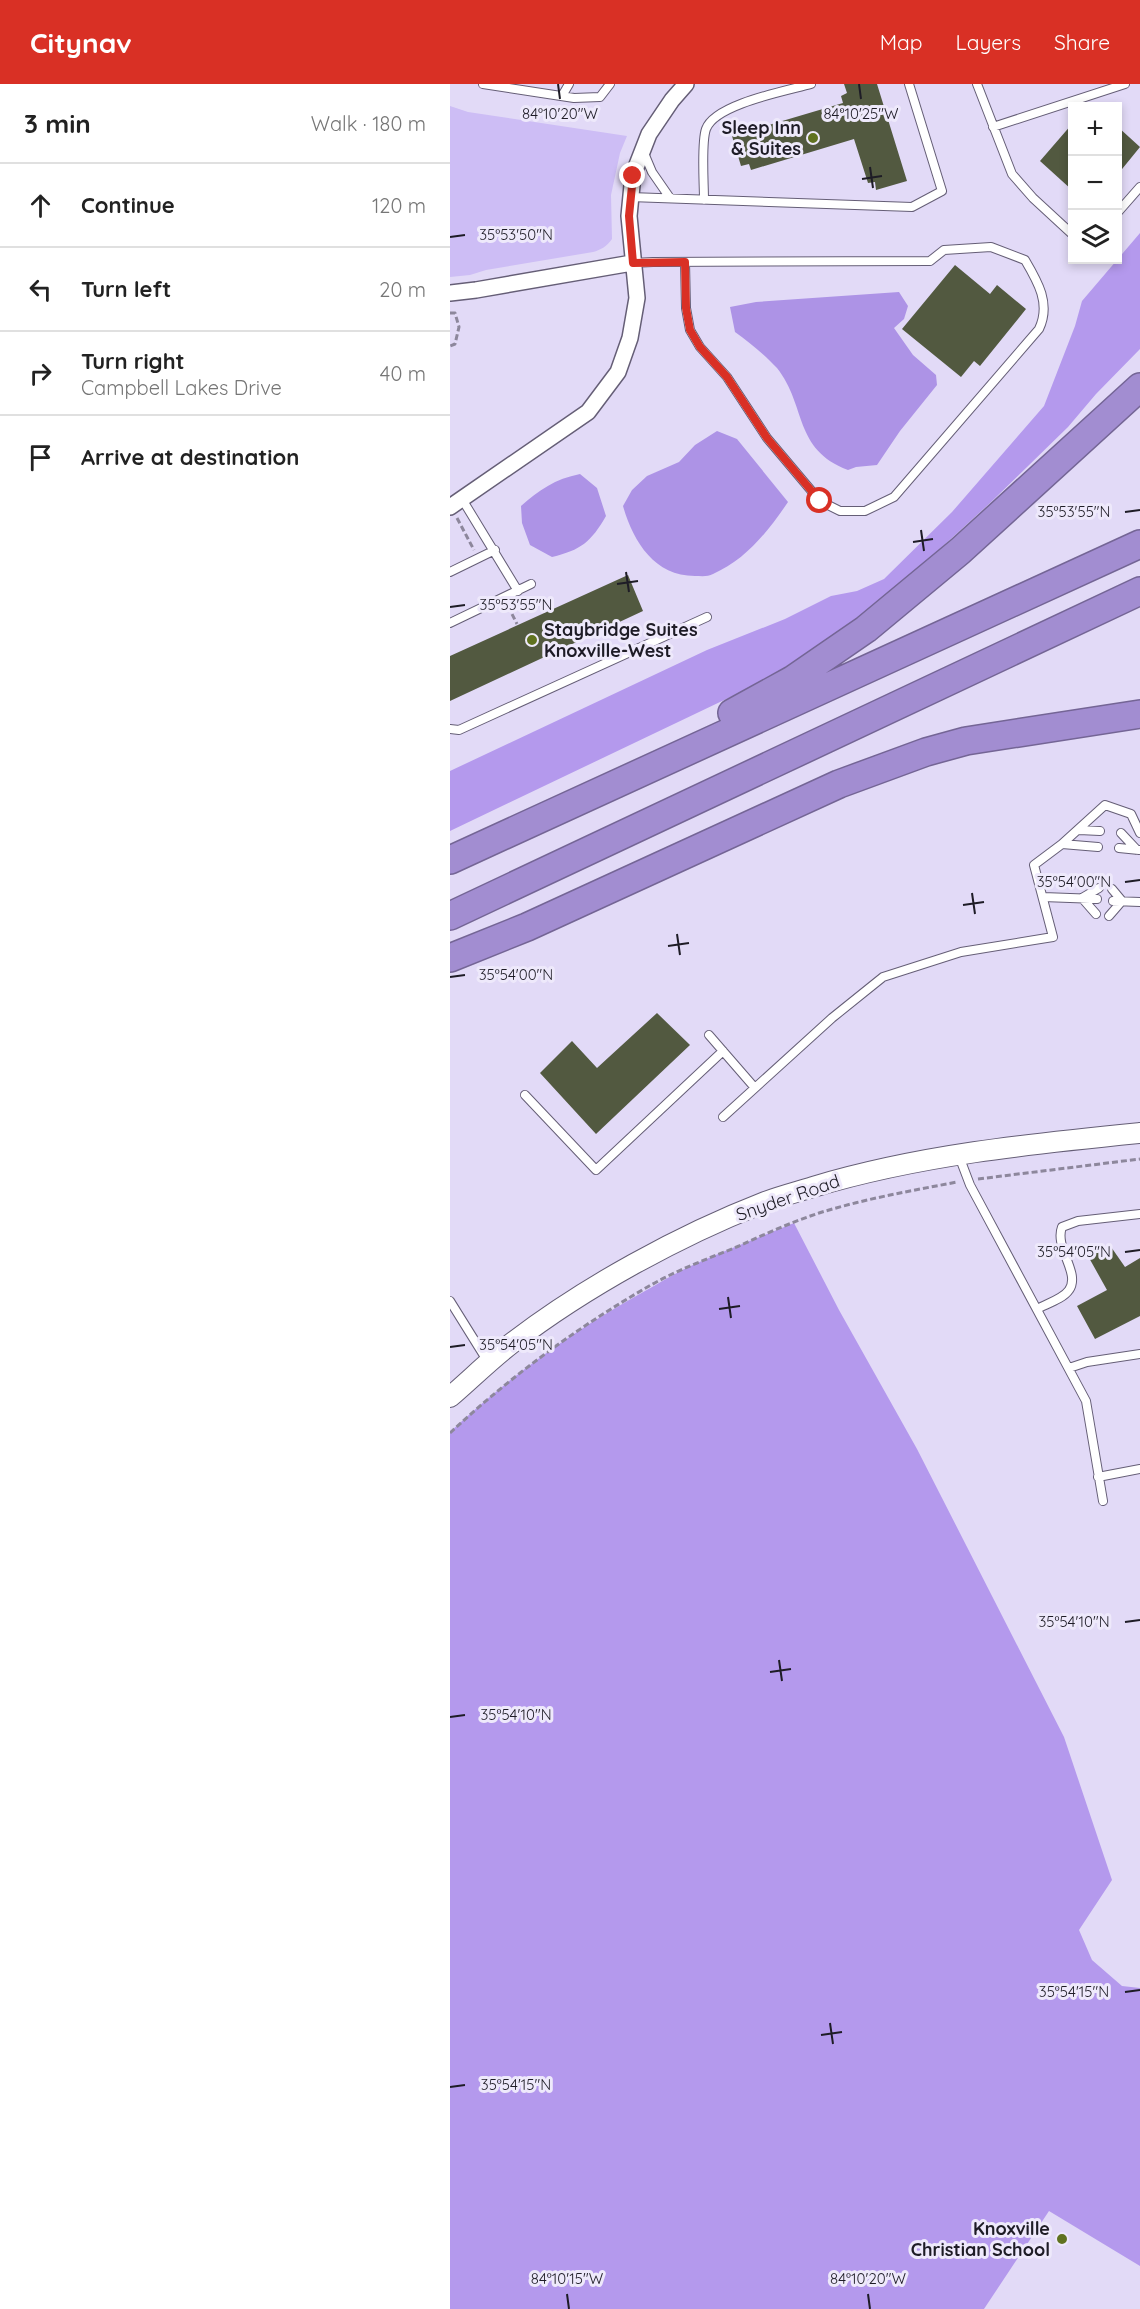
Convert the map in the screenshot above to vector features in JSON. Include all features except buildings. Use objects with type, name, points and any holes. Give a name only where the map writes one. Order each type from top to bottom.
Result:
[{"type":"highway","points":[[552,813],[792,680],[866,629],[960,551],[1140,387]]},
{"type":"highway","points":[[450,860],[1140,544]]},
{"type":"highway","points":[[450,916],[1140,591]]},
{"type":"highway","points":[[450,958],[527,927],[839,784],[926,752],[966,741],[1138,715]]},
{"type":"street","points":[[456,503],[588,412],[618,372],[630,338],[637,298],[629,197],[633,176],[649,134],[686,84]]},
{"type":"street","points":[[450,293],[633,263]]},
{"type":"street","name":"Snyder Road","points":[[450,1397],[512,1344],[567,1305],[621,1272],[691,1236],[766,1202],[849,1176],[958,1155],[1140,1133]]},
{"type":"lane","points":[[483,84],[562,96],[600,97],[610,84]]},
{"type":"lane","points":[[562,96],[568,84]]},
{"type":"lane","points":[[704,200],[704,132],[709,121],[735,106],[811,84]]},
{"type":"lane","points":[[629,197],[912,207],[942,191],[909,84]]},
{"type":"lane","points":[[977,84],[1012,174],[1033,198],[1068,230]]},
{"type":"lane","points":[[993,127],[1125,84]]},
{"type":"lane","points":[[642,151],[652,172],[670,198]]},
{"type":"lane","points":[[1120,210],[1140,187]]},
{"type":"lane","points":[[633,263],[685,262],[930,261],[945,250],[991,247],[1025,260],[1044,300],[1044,319],[1039,329],[894,497],[865,511],[840,511],[820,501],[767,438],[727,377],[700,347],[690,330],[686,308],[685,262]]},
{"type":"lane","points":[[456,503],[495,550],[518,591]]},
{"type":"lane","points":[[450,572],[495,550]]},
{"type":"lane","points":[[450,623],[531,584]]},
{"type":"lane","points":[[450,729],[459,730],[707,617]]},
{"type":"lane","points":[[723,1117],[832,1018],[883,977],[961,952],[1053,936],[1034,865],[1062,844],[1105,805],[1131,814],[1140,833]]},
{"type":"lane","points":[[1078,830],[1100,831]]},
{"type":"lane","points":[[1121,833],[1138,850]]},
{"type":"lane","points":[[1062,844],[1098,847]]},
{"type":"lane","points":[[1119,848],[1138,850]]},
{"type":"lane","points":[[1082,898],[1099,888]]},
{"type":"lane","points":[[1112,889],[1122,901]]},
{"type":"lane","points":[[1042,897],[1097,899]]},
{"type":"lane","points":[[1082,898],[1096,914]]},
{"type":"lane","points":[[1113,901],[1140,902]]},
{"type":"lane","points":[[1109,916],[1122,901]]},
{"type":"lane","points":[[709,1035],[755,1088]]},
{"type":"lane","points":[[525,1095],[596,1170],[723,1051]]},
{"type":"lane","points":[[958,1155],[968,1180],[1086,1401],[1102,1501]]},
{"type":"lane","points":[[1037,1309],[1070,1291],[1072,1275],[1060,1240],[1062,1227],[1078,1221],[1140,1214]]},
{"type":"lane","points":[[450,1301],[489,1364]]},
{"type":"lane","points":[[1069,1368],[1087,1362],[1140,1354]]},
{"type":"lane","points":[[1098,1477],[1140,1469]]},
{"type":"path","points":[[450,313],[455,313],[459,327],[455,344],[450,346]]},
{"type":"path","points":[[450,1433],[485,1401],[536,1361],[598,1317],[653,1284],[769,1232],[818,1214],[873,1198],[968,1180],[1140,1159]]},
{"type":"shaded area","points":[[450,106],[468,112],[627,136],[620,153],[611,195],[612,239],[604,247],[593,252],[450,277]]},
{"type":"shaded area","points":[[1140,233],[1140,349],[1096,394],[1068,427],[990,503],[881,603],[791,668],[450,831],[450,771],[707,650],[785,619],[831,596],[857,591],[884,579],[952,512],[1044,406],[1075,326],[1082,301],[1114,264],[1122,264],[1122,254]]},
{"type":"shaded area","points":[[899,292],[908,306],[904,319],[894,328],[913,355],[936,375],[937,385],[900,431],[877,465],[848,470],[830,461],[809,439],[786,382],[777,368],[735,332],[730,307],[756,302]]},
{"type":"shaded area","points":[[717,431],[737,439],[788,502],[765,533],[736,561],[709,576],[681,574],[668,570],[647,554],[633,532],[623,506],[632,490],[647,476],[679,462],[695,445]]},
{"type":"shaded area","points":[[580,474],[597,488],[606,516],[584,544],[552,557],[530,545],[522,523],[521,506],[548,486]]},
{"type":"shaded area","points":[[794,1223],[839,1310],[917,1449],[1064,1737],[1112,1880],[1079,1930],[1092,1960],[1122,1986],[1140,1988],[1140,2266],[1049,2211],[984,2309],[450,2309],[450,1432],[495,1392],[543,1356],[619,1306],[687,1268]]},
{"type":"place","name":"Sleep Inn & Suites","points":[[813,138]]},
{"type":"place","name":"Staybridge Suites Knoxville-West","points":[[532,640]]},
{"type":"place","name":"Knoxville Christian School","points":[[1062,2239]]},
{"type":"route","points":[[633,176],[629,197],[629,216],[633,263],[685,262],[686,308],[690,330],[700,347],[727,377],[767,438],[820,501]]}]
